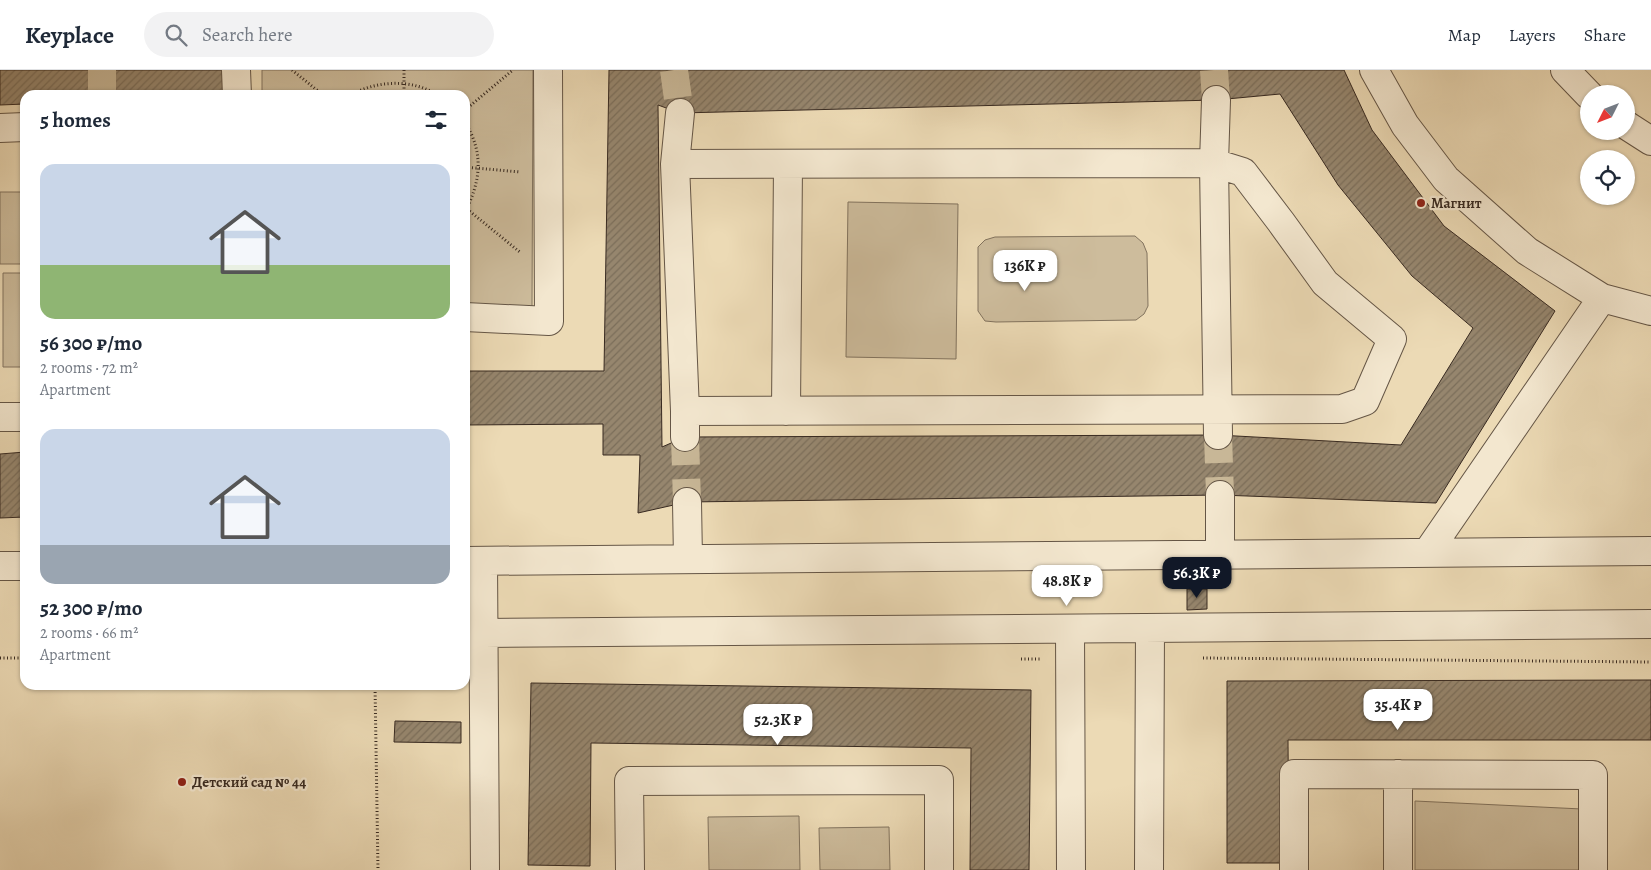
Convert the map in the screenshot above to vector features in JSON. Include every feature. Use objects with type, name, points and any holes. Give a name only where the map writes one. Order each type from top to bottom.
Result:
[{"type":"street","points":[[236,70],[237,90]]},
{"type":"street","points":[[470,317],[549,321],[548,70]]},
{"type":"street","points":[[1374,70],[1405,125],[1446,179],[1527,251],[1602,298],[1651,311]]},
{"type":"street","points":[[1565,70],[1580,86]]},
{"type":"street","points":[[1216,100],[1214,163],[1218,422]]},
{"type":"street","points":[[676,164],[1214,163],[1243,172],[1325,283],[1392,339],[1365,401],[1342,409],[1218,422],[786,411],[685,424],[676,164],[680,114]]},
{"type":"street","points":[[0,128],[20,127]]},
{"type":"street","points":[[1635,131],[1651,141]]},
{"type":"street","points":[[786,411],[788,164]]},
{"type":"street","points":[[1427,553],[1602,298]]},
{"type":"street","points":[[0,416],[20,417]]},
{"type":"street","points":[[1220,495],[1220,555]]},
{"type":"street","points":[[687,502],[688,560]]},
{"type":"street","points":[[485,870],[484,633],[474,561],[1651,551]]},
{"type":"street","points":[[0,566],[20,566]]},
{"type":"street","points":[[484,633],[1651,624]]},
{"type":"street","points":[[1150,628],[1150,870]]},
{"type":"street","points":[[1070,629],[1071,870]]},
{"type":"street","points":[[1294,870],[1294,774],[1593,775],[1593,870]]},
{"type":"street","points":[[1398,774],[1398,870]]},
{"type":"street","points":[[630,870],[629,781],[938,780],[939,870]]},
{"type":"path","points":[[292,70],[317,90]]},
{"type":"path","points":[[404,70],[404,90]]},
{"type":"path","points":[[470,106],[513,70]]},
{"type":"path","points":[[364,90],[380,84],[404,84],[427,90]]},
{"type":"path","points":[[470,132],[476,145],[479,169],[470,202]]},
{"type":"path","points":[[470,168],[548,174]]},
{"type":"path","points":[[470,214],[548,275]]},
{"type":"path","points":[[0,658],[20,658]]},
{"type":"path","points":[[1202,658],[1651,662]]},
{"type":"path","points":[[375,690],[378,870]]},
{"type":"shaded area","points":[[262,70],[533,70],[532,308],[470,307],[470,90],[262,90]]},
{"type":"shaded area","points":[[0,192],[20,192],[20,264],[0,264]]},
{"type":"shaded area","points":[[848,202],[958,204],[956,359],[846,357]]},
{"type":"shaded area","points":[[1135,236],[1143,243],[1147,253],[1148,306],[1144,314],[1136,320],[996,322],[985,321],[978,311],[978,247],[985,240],[995,237]]},
{"type":"shaded area","points":[[3,273],[20,273],[20,367],[3,367]]},
{"type":"shaded area","points":[[1415,801],[1582,809],[1582,870],[1415,870]]},
{"type":"shaded area","points":[[799,816],[800,870],[709,870],[708,817]]},
{"type":"shaded area","points":[[889,827],[890,870],[820,870],[819,828]]},
{"type":"building","points":[[0,70],[224,70],[225,90],[20,90],[20,104],[0,105]]},
{"type":"building","points":[[609,70],[1344,70],[1372,130],[1444,226],[1555,311],[1436,503],[1220,495],[687,502],[638,513],[640,455],[603,455],[603,424],[470,425],[470,371],[604,371]],"holes":[[[1280,94],[1338,185],[1412,276],[1473,328],[1401,445],[1218,435],[685,437],[662,447],[658,105],[680,113],[1216,100]]]},
{"type":"building","points":[[20,452],[20,517],[0,518],[0,454]]},
{"type":"building","points":[[1187,589],[1207,589],[1207,609],[1187,610]]},
{"type":"building","points":[[1651,680],[1651,740],[1288,740],[1289,863],[1227,863],[1227,681]]},
{"type":"building","points":[[531,683],[1031,690],[1029,870],[970,870],[971,748],[591,743],[590,866],[528,865]]},
{"type":"building","points":[[395,721],[461,722],[461,743],[394,742]]},
{"type":"tunnel","points":[[102,70],[102,90]]},
{"type":"tunnel","points":[[674,70],[680,113]]},
{"type":"tunnel","points":[[1214,70],[1216,100]]},
{"type":"tunnel","points":[[1218,435],[1220,495]]},
{"type":"tunnel","points":[[685,437],[687,502]]},
{"type":"place","name":"Магнит","points":[[1421,203]]},
{"type":"place","name":"Детский сад № 44","points":[[182,782]]}]
